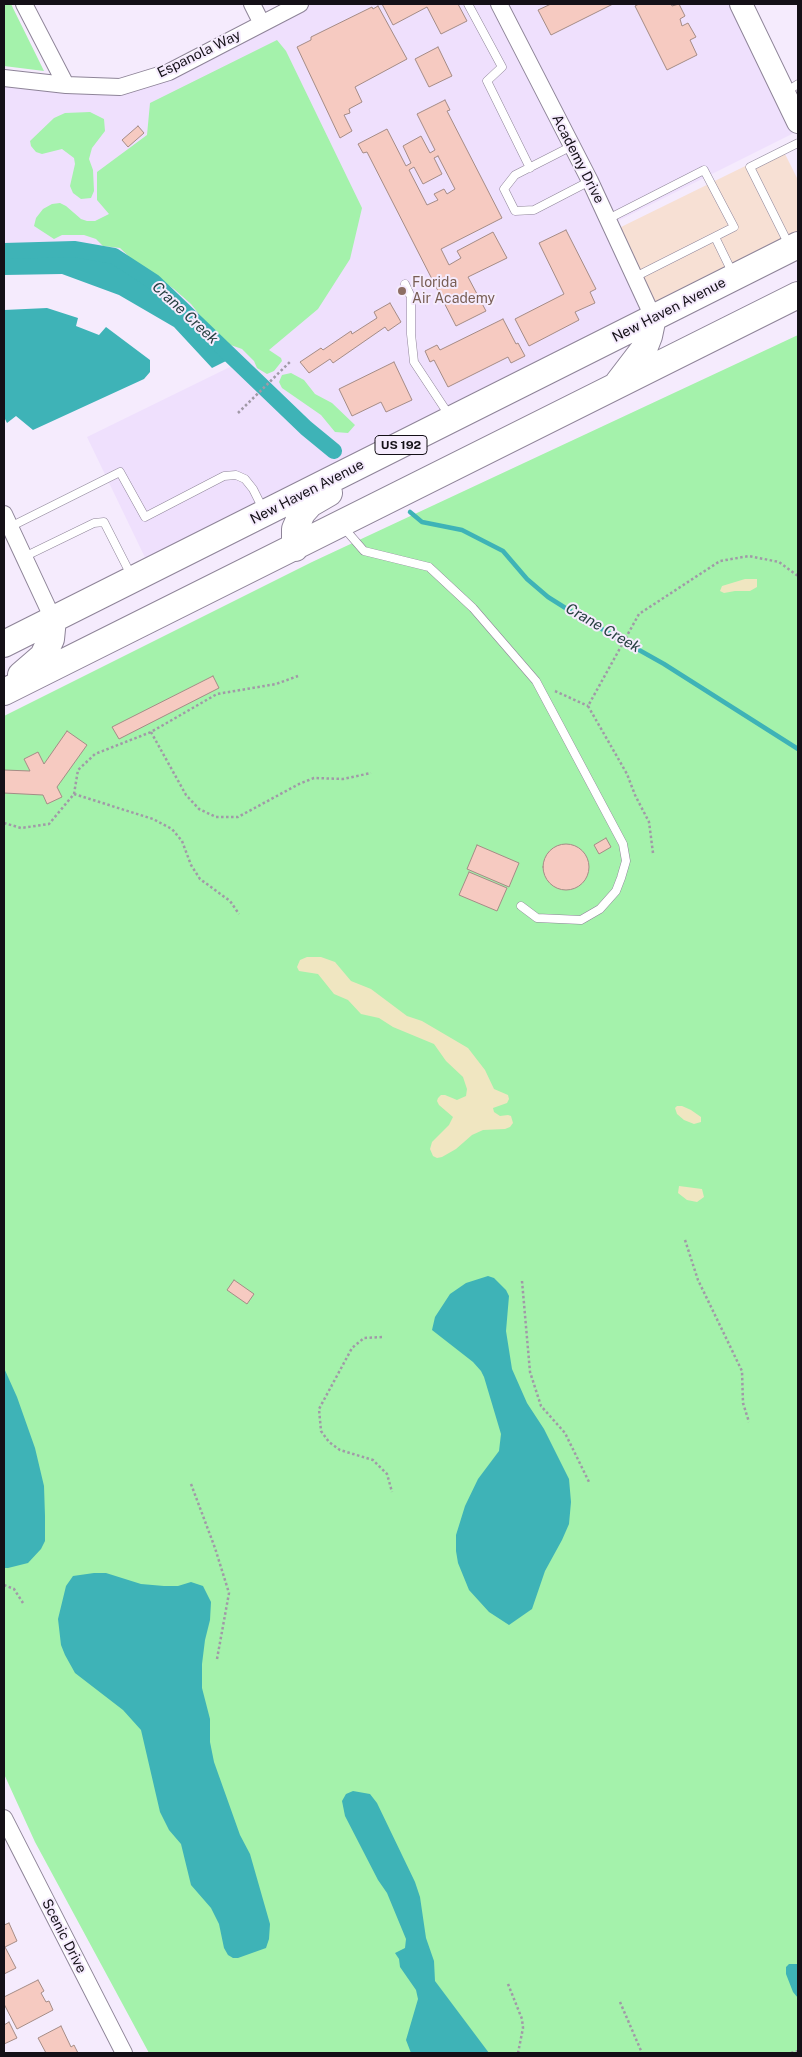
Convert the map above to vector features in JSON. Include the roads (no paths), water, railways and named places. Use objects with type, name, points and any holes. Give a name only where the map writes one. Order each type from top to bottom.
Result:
[{"type":"main road","name":"New Haven Avenue","points":[[4,644],[794,247]]},
{"type":"main road","points":[[4,691],[295,548],[798,295]]},
{"type":"main road","points":[[615,387],[644,349],[650,336],[653,317]]},
{"type":"main road","points":[[295,548],[295,529],[302,513],[310,504],[433,442],[477,406]]},
{"type":"main road","points":[[4,691],[43,656],[51,639],[53,619]]},
{"type":"street","points":[[24,4],[66,85]]},
{"type":"street","points":[[252,4],[262,22]]},
{"type":"street","name":"Espanola Way","points":[[4,78],[66,85],[120,86],[169,72],[262,22],[300,4]]},
{"type":"street","name":"Academy Drive","points":[[499,4],[590,181],[653,317]]},
{"type":"street","points":[[740,4],[791,89],[798,122]]},
{"type":"street","points":[[7,520],[53,619]]},
{"type":"street","name":"Scenic Drive","points":[[4,1818],[124,2053]]},
{"type":"lane","points":[[468,4],[502,67],[487,81],[530,168]]},
{"type":"lane","points":[[794,247],[750,167],[798,143]]},
{"type":"lane","points":[[572,146],[515,176],[504,189],[515,211],[534,210],[590,181]]},
{"type":"lane","points":[[608,219],[704,170],[734,227],[635,277]]},
{"type":"lane","points":[[715,237],[734,277]]},
{"type":"lane","points":[[405,284],[411,297],[411,334],[414,362],[452,419]]},
{"type":"lane","points":[[7,520],[120,472],[145,517],[224,476],[236,475],[245,479],[266,513]]},
{"type":"lane","points":[[24,556],[94,524],[104,522],[133,579]]},
{"type":"lane","points":[[341,524],[364,551],[429,568],[473,608],[536,681],[623,844],[626,861],[616,891],[600,909],[581,920],[537,918],[521,906]]},
{"type":"water","points":[[74,256],[112,263],[150,288],[226,361],[212,368],[174,327],[119,295],[62,274],[4,275],[4,258]]},
{"type":"water","points":[[47,308],[78,318],[76,326],[99,335],[106,327],[150,360],[150,372],[144,379],[33,430],[16,416],[7,423],[4,417],[4,310]]},
{"type":"water","points":[[488,1276],[494,1278],[506,1290],[509,1296],[506,1331],[512,1369],[527,1403],[544,1429],[569,1479],[571,1502],[569,1524],[545,1571],[532,1609],[509,1625],[489,1612],[469,1590],[458,1563],[456,1551],[456,1535],[465,1506],[478,1479],[499,1451],[501,1434],[481,1371],[473,1362],[432,1330],[435,1317],[450,1294],[466,1283]]},
{"type":"water","points":[[4,1368],[17,1397],[35,1448],[44,1486],[45,1516],[45,1541],[41,1549],[28,1563],[8,1568],[4,1568]]},
{"type":"water","points":[[106,1573],[141,1584],[178,1586],[191,1582],[203,1586],[211,1602],[210,1620],[202,1664],[202,1688],[210,1719],[210,1742],[214,1762],[240,1835],[250,1854],[270,1924],[266,1948],[238,1958],[228,1955],[224,1948],[219,1924],[211,1908],[191,1885],[181,1844],[169,1830],[160,1812],[141,1730],[123,1710],[75,1673],[65,1655],[61,1645],[58,1619],[66,1586],[73,1576]]},
{"type":"water","points":[[353,1791],[370,1794],[377,1803],[415,1882],[420,1897],[426,1938],[434,1961],[435,1981],[489,2053],[411,2053],[406,2040],[418,1999],[416,1990],[400,1967],[399,1959],[395,1953],[405,1948],[406,1939],[387,1893],[378,1880],[345,1816],[342,1801],[346,1794]]},
{"type":"water","points":[[789,1964],[798,1964],[798,1998],[793,1992],[786,1974],[786,1967]]},
{"type":"waterway","name":"Crane Creek","points":[[4,251],[74,249],[114,256],[154,282],[306,428],[334,451]]},
{"type":"waterway","name":"Crane Creek","points":[[410,512],[422,522],[462,530],[503,551],[527,579],[548,597],[664,664],[798,749]]},
{"type":"place","name":"Florida Air Academy","points":[[402,291]]}]
